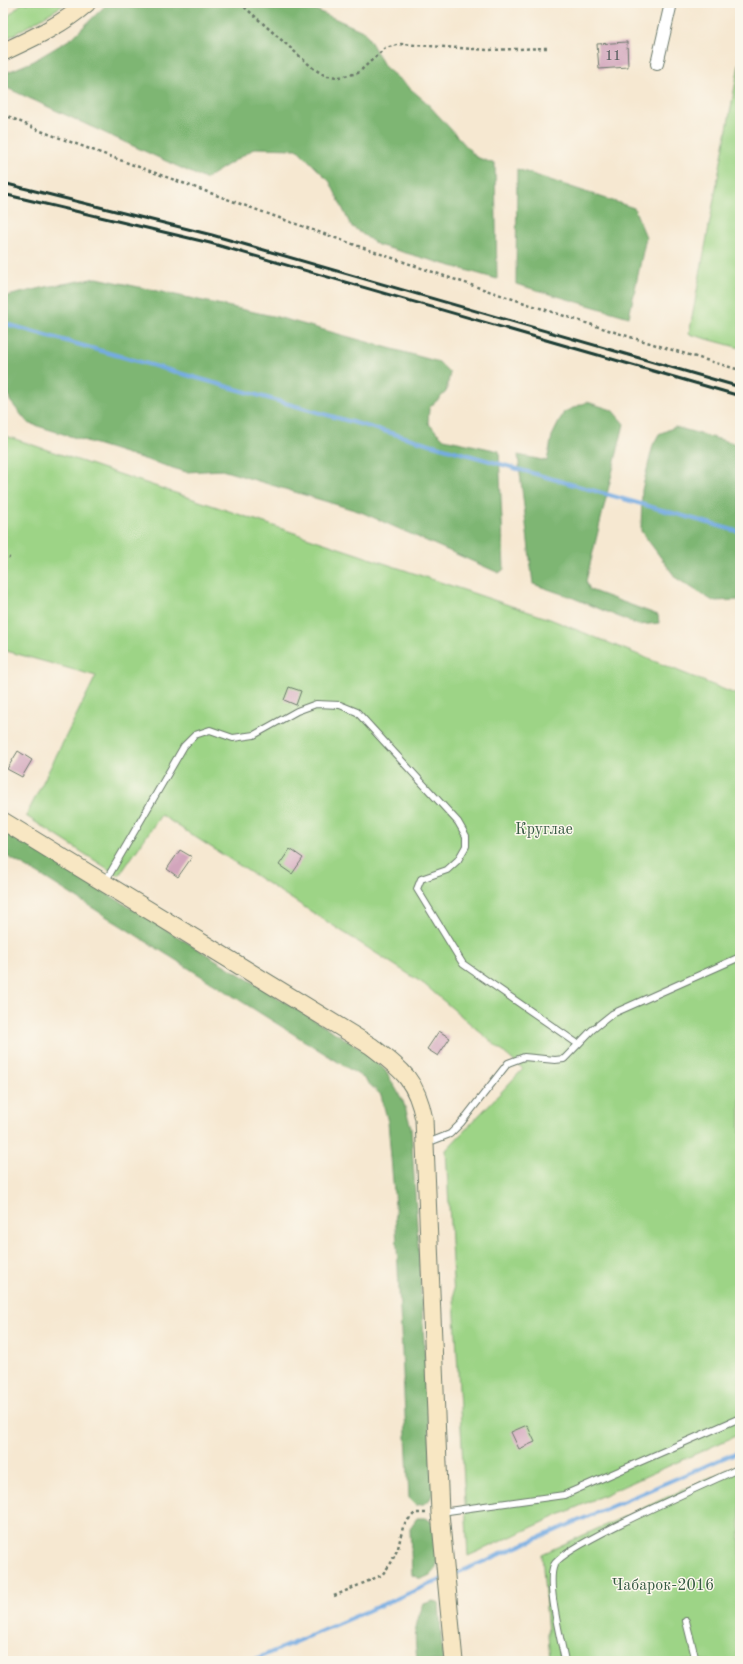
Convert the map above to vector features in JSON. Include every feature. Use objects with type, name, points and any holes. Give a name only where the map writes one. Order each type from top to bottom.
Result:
[{"type":"street","points":[[3,52],[42,35],[79,11],[87,3]]},
{"type":"street","points":[[657,64],[671,3]]},
{"type":"street","points":[[3,821],[371,1046],[399,1067],[411,1083],[420,1099],[424,1119],[440,1512],[454,1661]]},
{"type":"lane","points":[[104,883],[184,746],[195,735],[210,730],[233,738],[254,735],[297,711],[316,704],[340,705],[357,712],[458,822],[466,836],[466,846],[458,860],[447,870],[420,879],[417,889],[458,956],[464,964],[578,1044]]},
{"type":"lane","points":[[425,1144],[450,1134],[461,1123],[508,1063],[524,1057],[555,1060],[564,1059],[592,1030],[612,1014],[740,958]]},
{"type":"lane","points":[[440,1512],[564,1495],[740,1418]]},
{"type":"lane","points":[[565,1661],[552,1589],[554,1566],[559,1559],[570,1551],[631,1519],[740,1468]]},
{"type":"lane","points":[[686,1621],[696,1661]]},
{"type":"path","points":[[240,3],[314,69],[326,76],[340,77],[358,73],[385,48],[401,44],[488,50],[547,48]]},
{"type":"path","points":[[3,114],[38,130],[293,224],[599,328],[740,370]]},
{"type":"path","points":[[3,556],[10,558]]},
{"type":"path","points":[[334,1596],[382,1575],[392,1563],[398,1548],[403,1527],[415,1513],[440,1512]]},
{"type":"green space","points":[[22,3],[67,3],[3,41],[3,21]]},
{"type":"green space","points":[[108,3],[300,3],[365,32],[385,67],[426,102],[476,157],[495,164],[497,279],[378,245],[351,226],[330,182],[297,149],[255,148],[205,179],[5,87],[3,74],[32,62],[72,38]]},
{"type":"green space","points":[[740,59],[740,348],[689,334]]},
{"type":"green space","points":[[517,169],[634,208],[646,237],[629,317],[516,284]]},
{"type":"green space","points":[[97,278],[277,317],[439,362],[450,373],[446,392],[429,408],[428,423],[444,439],[499,451],[504,569],[499,573],[361,512],[222,470],[186,472],[28,423],[10,401],[3,367],[3,297],[46,287]]},
{"type":"green space","points":[[587,402],[612,410],[624,424],[586,581],[590,590],[658,615],[659,623],[638,625],[571,597],[533,584],[518,455],[547,461],[552,436],[564,412]]},
{"type":"green space","points":[[675,427],[740,445],[739,600],[713,601],[676,578],[641,531],[642,490],[653,445],[659,434]]},
{"type":"green space","name":"Круглае","points":[[3,435],[550,619],[740,696],[740,1434],[468,1556],[446,1150],[523,1069],[424,984],[161,815],[119,876],[26,816],[96,676],[3,650]]},
{"type":"green space","points":[[3,830],[365,1051],[385,1070],[403,1101],[411,1127],[433,1491],[428,1502],[416,1505],[409,1498],[395,1205],[388,1122],[381,1095],[362,1077],[37,873],[3,854]]},
{"type":"green space","name":"Чабарок-2016","points":[[740,1464],[740,1661],[550,1661],[542,1554]]},
{"type":"green space","points":[[417,1518],[426,1518],[433,1523],[438,1553],[436,1568],[430,1575],[421,1579],[412,1575],[410,1528]]},
{"type":"green space","points":[[433,1601],[439,1603],[443,1661],[417,1661],[415,1638],[416,1626],[424,1604]]},
{"type":"building","points":[[627,42],[628,67],[599,69],[597,44]]},
{"type":"building","points":[[289,687],[301,691],[296,705],[284,700]]},
{"type":"building","points":[[18,751],[32,760],[22,777],[7,769]]},
{"type":"building","points":[[290,849],[303,858],[292,874],[279,865]]},
{"type":"building","points":[[180,850],[192,857],[178,877],[167,869]]},
{"type":"building","points":[[439,1031],[450,1038],[438,1056],[427,1049]]},
{"type":"building","points":[[527,1425],[535,1442],[519,1449],[511,1432]]},
{"type":"waterway","points":[[3,323],[740,532]]},
{"type":"waterway","points":[[450,1576],[740,1451]]},
{"type":"waterway","points":[[251,1661],[442,1579]]},
{"type":"railway","points":[[3,183],[212,235],[740,387]]},
{"type":"railway","points":[[3,194],[210,243],[740,396]]}]
